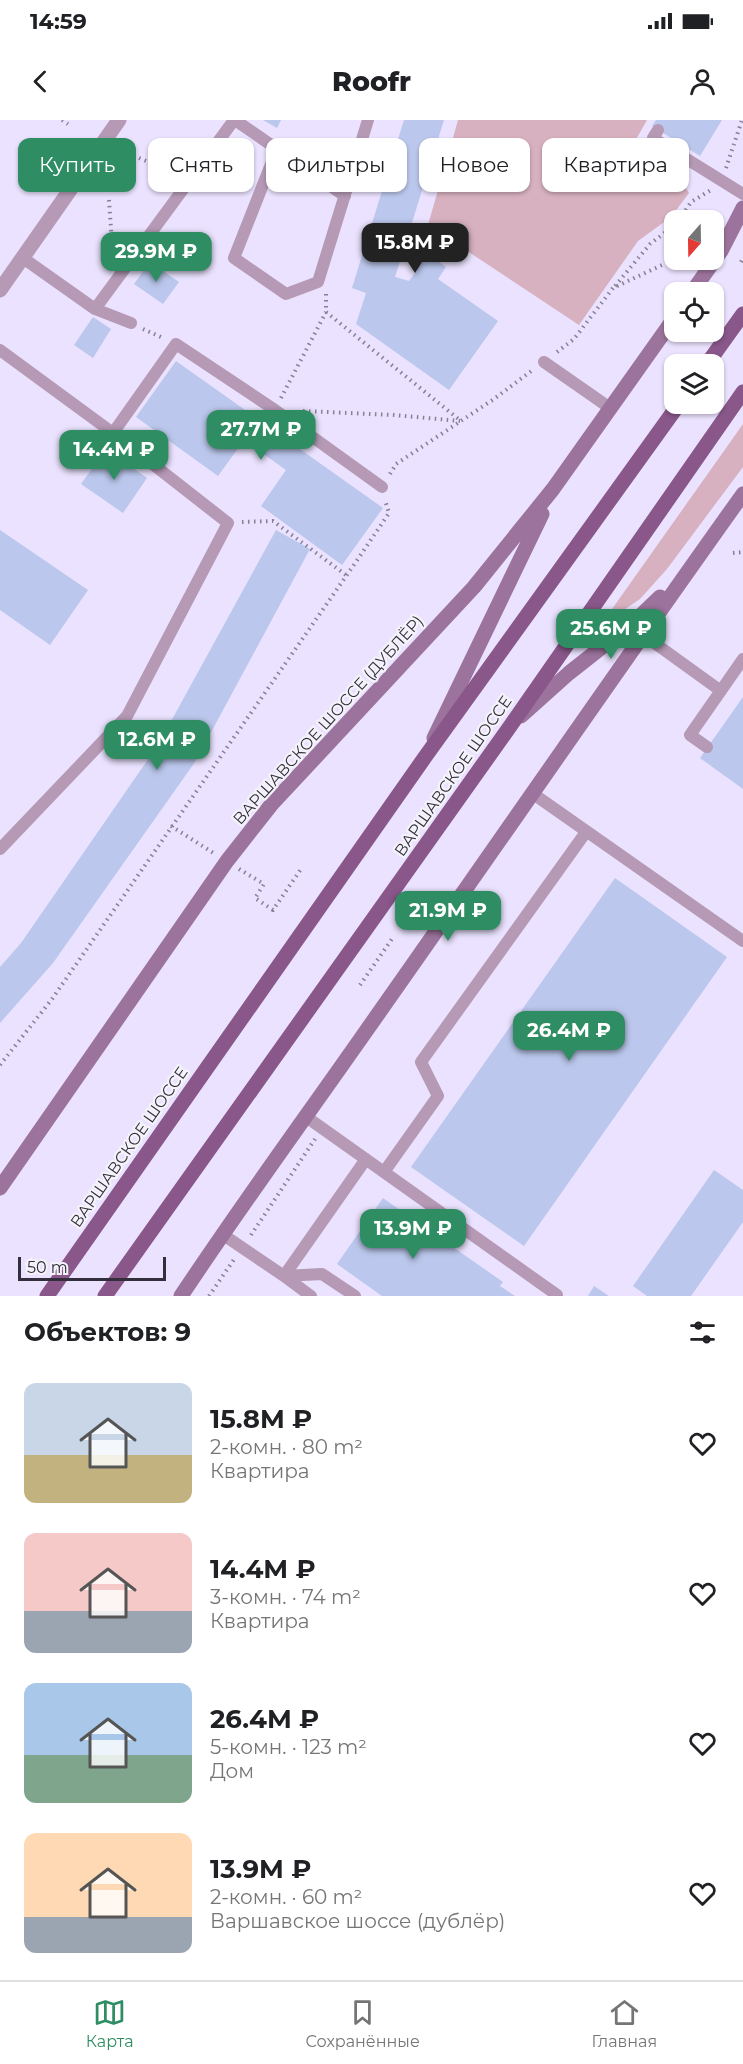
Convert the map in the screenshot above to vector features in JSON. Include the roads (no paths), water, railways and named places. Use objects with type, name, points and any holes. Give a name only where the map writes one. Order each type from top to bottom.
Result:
[{"type":"main road","points":[[699,282],[721,251],[743,208]]},
{"type":"main road","points":[[714,354],[743,314]]},
{"type":"main road","name":"ВАРШАВСКОЕ ШОССЕ (ДУБЛЁР)","points":[[0,1188],[234,852],[271,805],[474,587],[554,489],[664,332]]},
{"type":"main road","name":"ВАРШАВСКОЕ ШОССЕ","points":[[105,1296],[511,725],[743,392]]},
{"type":"main road","name":"ВАРШАВСКОЕ ШОССЕ","points":[[47,1296],[425,757],[672,414]]},
{"type":"main road","points":[[425,757],[554,489]]},
{"type":"main road","points":[[181,1296],[642,634],[743,494]]},
{"type":"main road","points":[[511,725],[569,673],[635,621],[688,570]]},
{"type":"street","points":[[0,290],[119,120]]},
{"type":"lane","points":[[95,309],[235,120],[266,141]]},
{"type":"lane","points":[[266,177],[234,258],[286,294],[318,282],[368,120]]},
{"type":"lane","points":[[658,130],[653,138],[674,145],[694,158],[721,181],[743,194]]},
{"type":"lane","points":[[339,192],[345,196]]},
{"type":"lane","points":[[23,258],[95,309],[131,323]]},
{"type":"lane","points":[[113,433],[176,344],[275,410],[382,487]]},
{"type":"lane","points":[[0,350],[113,433],[228,523],[127,716],[0,849]]},
{"type":"lane","points":[[544,362],[610,408]]},
{"type":"lane","points":[[642,634],[721,691]]},
{"type":"lane","points":[[707,747],[690,735],[743,659]]},
{"type":"lane","points":[[532,793],[743,941]]},
{"type":"lane","points":[[384,1172],[438,1096],[421,1062],[586,832]]},
{"type":"lane","points":[[305,1116],[557,1295]]},
{"type":"lane","points":[[284,1276],[366,1159]]},
{"type":"lane","points":[[222,1234],[311,1296]]},
{"type":"lane","points":[[284,1276],[322,1274],[355,1296]]}]
